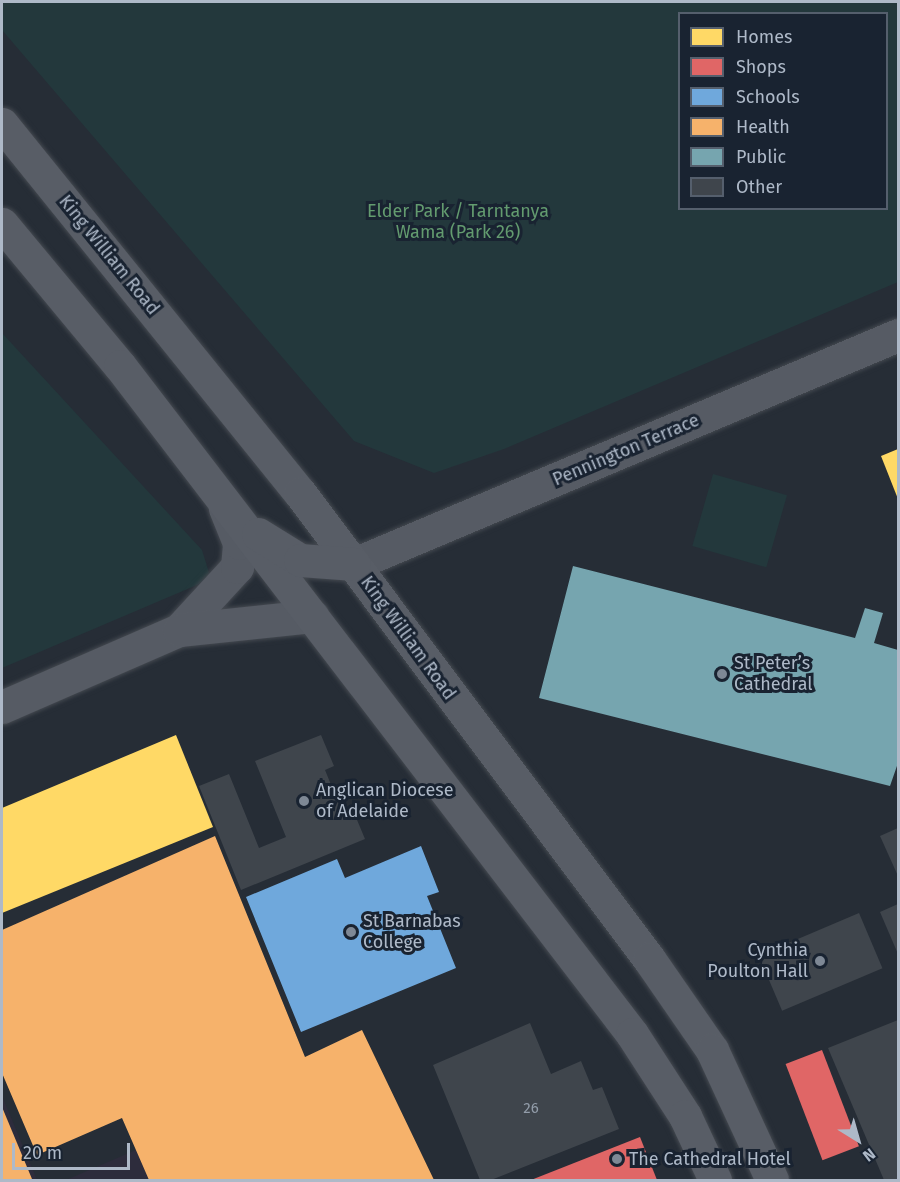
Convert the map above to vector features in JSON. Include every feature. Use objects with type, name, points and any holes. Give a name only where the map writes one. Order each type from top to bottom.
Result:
[{"type":"main road","name":"King William Road","points":[[2,124],[159,315],[354,564],[683,1007],[712,1050],[737,1098],[772,1180]]},
{"type":"main road","points":[[2,224],[120,366],[632,1034],[685,1116],[715,1180]]},
{"type":"main road","points":[[240,523],[300,560],[354,564]]},
{"type":"street","name":"Pennington Terrace","points":[[354,564],[898,335]]},
{"type":"street","points":[[179,630],[230,579],[240,555],[232,523],[215,490]]},
{"type":"street","points":[[2,707],[179,630],[312,616]]},
{"type":"shaded area","points":[[2,1096],[37,1180],[2,1180]]},
{"type":"shaded area","points":[[136,1150],[149,1180],[66,1180]]},
{"type":"green space","name":"Elder Park / Tarntanya Wama (Park 26)","points":[[2,2],[898,2],[898,282],[504,449],[434,473],[354,441],[2,30]]},
{"type":"green space","points":[[2,333],[202,550],[211,579],[2,668]]},
{"type":"green space","points":[[713,474],[787,495],[766,567],[692,546]]},
{"type":"building: Homes","points":[[898,449],[898,499],[881,456]]},
{"type":"building: Homes","points":[[176,735],[213,827],[2,913],[2,808]]},
{"type":"building: Shops","points":[[822,1050],[859,1146],[823,1160],[786,1064]]},
{"type":"building: Shops","name":"The Cathedral Hotel","points":[[640,1137],[657,1180],[531,1180]]},
{"type":"building: Schools","name":"St Barnabas College","points":[[421,846],[439,892],[427,896],[456,968],[301,1032],[246,897],[337,859],[345,878]]},
{"type":"building: Health","points":[[215,836],[305,1057],[362,1030],[434,1180],[149,1180],[122,1118],[37,1155],[2,1073],[2,930]]},
{"type":"building: Health","points":[[2,1107],[32,1179],[2,1180]]},
{"type":"building: Public","name":"St Peter’s Cathedral","points":[[573,566],[855,638],[865,608],[883,613],[874,643],[898,650],[898,763],[890,786],[539,698]]},
{"type":"building: Other","name":"Anglican Diocese of Adelaide","points":[[321,735],[334,766],[325,770],[345,819],[355,815],[365,839],[241,890],[199,786],[229,774],[259,848],[286,837],[255,761]]},
{"type":"building: Other","points":[[898,828],[898,876],[880,836]]},
{"type":"building: Other","points":[[898,904],[898,954],[880,912]]},
{"type":"building: Other","name":"Cynthia Poulton Hall","points":[[859,913],[882,968],[782,1011],[759,956]]},
{"type":"building: Other","points":[[898,1020],[898,1180],[884,1180],[828,1048]]},
{"type":"building: Other","points":[[530,1023],[551,1074],[581,1061],[593,1090],[602,1087],[619,1129],[491,1180],[480,1180],[433,1065]]},
{"type":"place","name":"St Peter’s Cathedral","points":[[722,674]]},
{"type":"place","name":"Anglican Diocese of Adelaide","points":[[304,801]]},
{"type":"place","name":"St Barnabas College","points":[[351,932]]},
{"type":"place","name":"Cynthia Poulton Hall","points":[[820,961]]},
{"type":"place","name":"The Cathedral Hotel","points":[[617,1159]]}]
